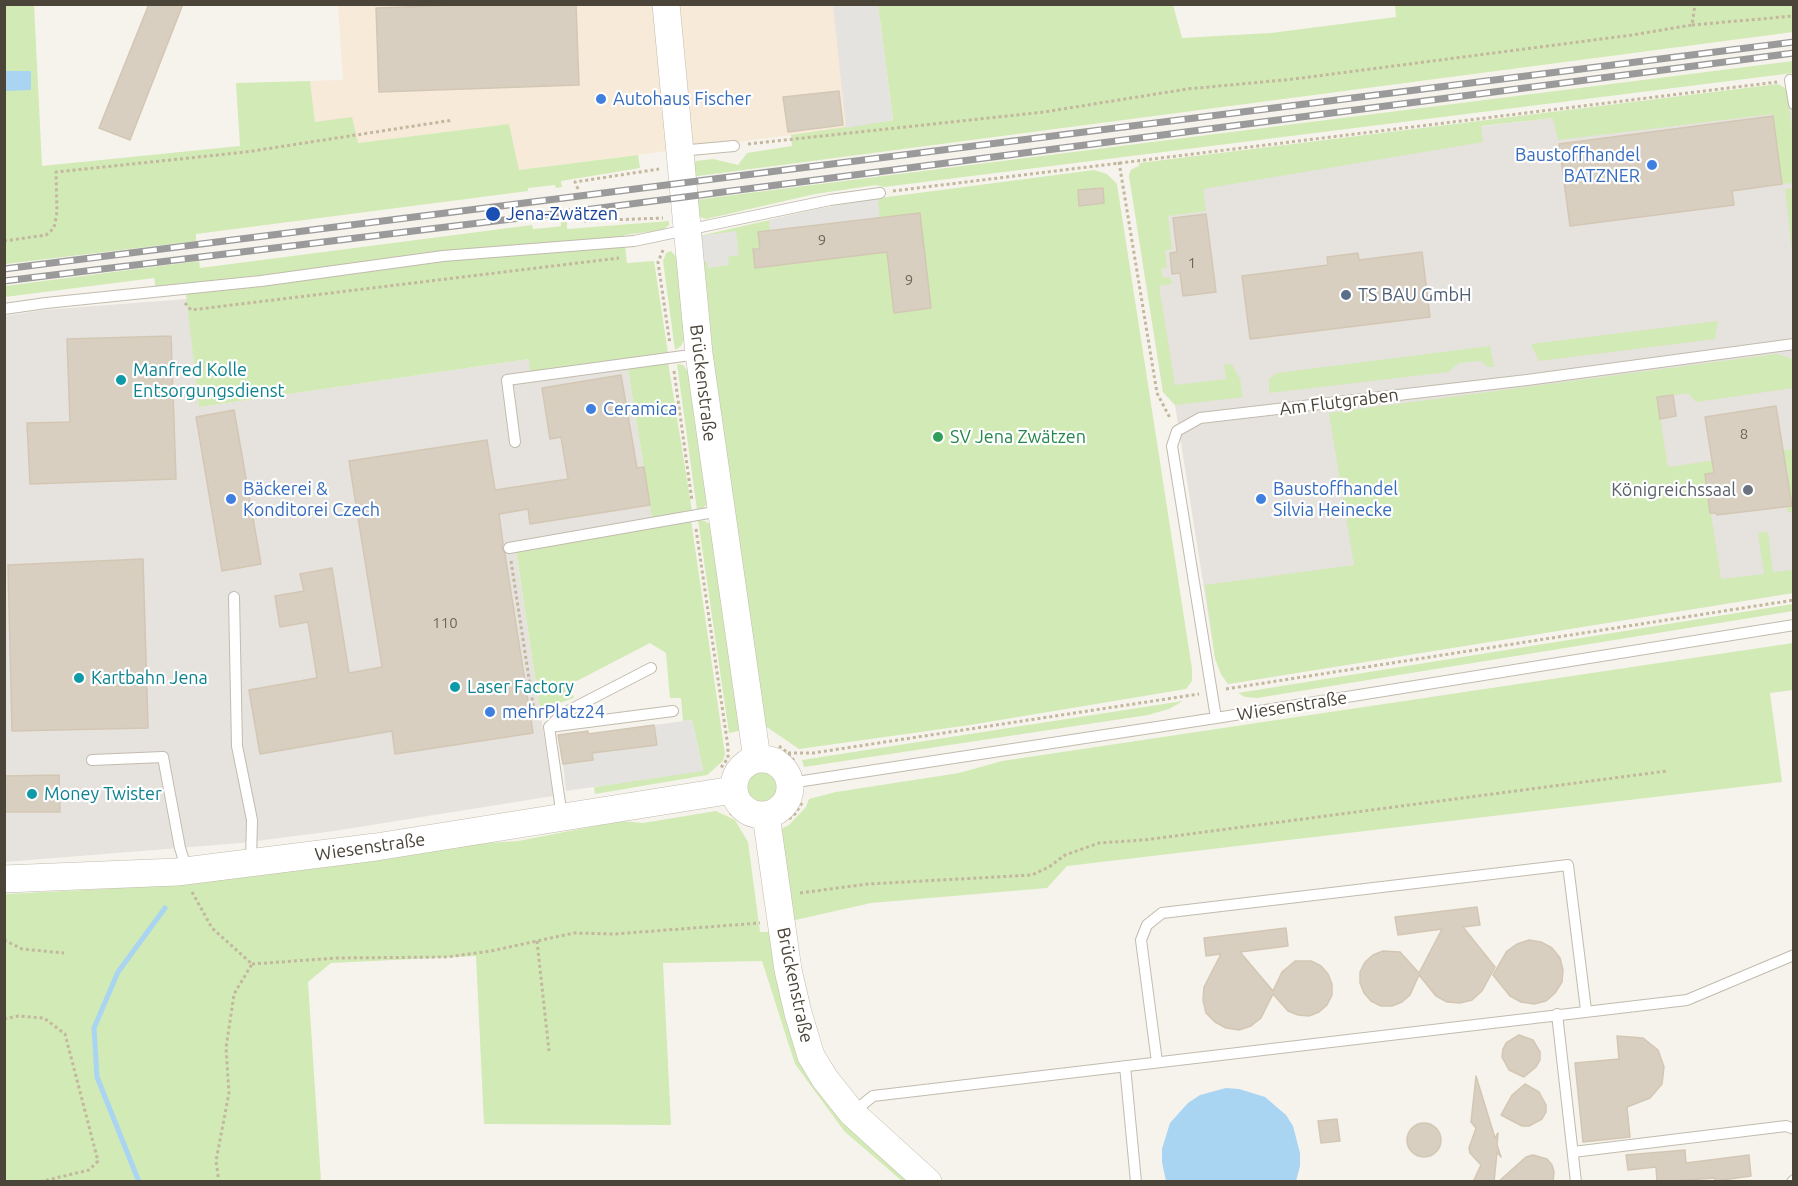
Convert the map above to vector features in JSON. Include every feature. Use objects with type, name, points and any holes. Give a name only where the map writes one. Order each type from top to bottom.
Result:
[{"type":"street","name":"Brückenstraße","points":[[666,4],[679,151],[675,228],[685,355],[720,511],[763,750]]},
{"type":"street","points":[[763,750],[766,759],[782,767],[795,783],[787,800],[766,820],[742,807],[726,791],[742,767],[763,750]]},
{"type":"street","name":"Wiesenstraße","points":[[4,879],[187,870],[376,847],[726,791]]},
{"type":"street","name":"Brückenstraße","points":[[766,820],[788,970],[798,1013],[812,1056],[825,1078],[852,1113],[928,1182]]},
{"type":"lane","points":[[1790,80],[1794,104]]},
{"type":"lane","points":[[679,151],[734,146]]},
{"type":"lane","points":[[4,309],[261,281],[443,256],[634,241],[675,228],[880,193]]},
{"type":"lane","name":"Am Flutgraben","points":[[1177,430],[1200,418],[1527,380],[1794,344]]},
{"type":"lane","points":[[515,442],[507,381],[685,355]]},
{"type":"lane","points":[[1177,430],[1172,446],[1216,718]]},
{"type":"lane","points":[[509,548],[720,511]]},
{"type":"lane","points":[[234,597],[237,746],[252,820],[251,862]]},
{"type":"lane","name":"Wiesenstraße","points":[[795,783],[1794,625]]},
{"type":"lane","points":[[549,727],[562,714],[651,668]]},
{"type":"lane","points":[[549,727],[673,711]]},
{"type":"lane","points":[[549,727],[562,818]]},
{"type":"lane","points":[[92,760],[163,757],[180,848],[187,870]]},
{"type":"lane","points":[[1157,1062],[1141,940],[1146,925],[1162,913],[1569,865],[1586,1010]]},
{"type":"lane","points":[[852,1113],[873,1096],[1686,1000],[1794,955]]},
{"type":"lane","points":[[1557,1014],[1576,1182]]},
{"type":"lane","points":[[1125,1066],[1136,1182]]},
{"type":"lane","points":[[1573,1152],[1786,1126],[1794,1129]]},
{"type":"path","points":[[1692,25],[1695,4]]},
{"type":"path","points":[[734,146],[1044,112],[1187,89],[1294,79],[1632,35],[1692,25],[1794,16]]},
{"type":"path","points":[[880,193],[1790,80]]},
{"type":"path","points":[[4,241],[46,235],[54,228],[57,212],[56,172],[246,152],[453,120]]},
{"type":"path","points":[[1119,162],[1157,393],[1177,430]]},
{"type":"path","points":[[578,189],[575,182],[659,169]]},
{"type":"path","points":[[582,216],[583,221],[675,228],[658,262],[685,355],[694,515],[728,747],[726,791],[766,820],[795,814],[795,783],[788,753]]},
{"type":"path","points":[[172,290],[192,310],[620,258],[634,241]]},
{"type":"path","points":[[509,548],[534,711],[549,727]]},
{"type":"path","points":[[763,750],[813,753],[1794,600]]},
{"type":"path","points":[[187,870],[192,895],[212,928],[252,964],[337,958],[447,957],[491,951],[574,933],[614,933],[779,909],[868,884],[1032,875],[1049,867],[1065,855],[1099,843],[1144,840],[1667,771]]},
{"type":"path","points":[[4,940],[22,948],[64,953]]},
{"type":"path","points":[[537,941],[549,1051]]},
{"type":"path","points":[[219,1182],[216,1161],[229,1093],[226,1048],[234,994],[252,964]]},
{"type":"path","points":[[4,1019],[18,1016],[44,1018],[65,1034],[98,1161],[89,1170],[39,1182]]},
{"type":"shaded area","name":"Autohaus Fischer","points":[[338,5],[878,5],[893,120],[519,170],[509,124],[358,143],[315,122],[310,81],[343,80]]},
{"type":"shaded area","points":[[833,5],[878,5],[893,120],[846,128]]},
{"type":"shaded area","points":[[1793,92],[1793,593],[1228,684],[1215,658],[1175,405],[1163,392],[1129,175],[1131,170],[1136,167]]},
{"type":"shaded area","points":[[880,198],[878,203],[880,218],[770,231],[769,220]]},
{"type":"shaded area","points":[[736,231],[739,255],[728,257],[729,265],[708,268],[707,262],[702,261],[699,236]]},
{"type":"shaded area","points":[[187,299],[199,407],[626,345],[652,518],[516,551],[553,796],[334,831],[241,843],[5,862],[5,316],[43,310]]},
{"type":"shaded area","points":[[692,720],[703,771],[566,791],[563,764],[593,760],[593,753],[656,745],[654,725]]},
{"type":"green space","points":[[4,5],[34,5],[42,166],[240,146],[236,83],[310,81],[315,122],[352,117],[358,143],[509,124],[519,170],[638,155],[640,168],[561,181],[562,187],[556,188],[555,185],[528,188],[528,191],[196,234],[196,241],[5,264]]},
{"type":"green space","points":[[878,5],[1173,5],[1182,38],[1271,33],[1396,17],[1395,5],[1793,5],[1793,32],[690,177],[688,166],[696,161],[713,159],[738,165],[747,153],[792,146],[791,135],[893,120]]},
{"type":"green space","points":[[1793,61],[1793,73],[884,187],[876,185],[815,194],[706,219],[700,217],[694,200]]},
{"type":"green space","points":[[1778,84],[1785,88],[1787,93],[1794,141],[1793,183],[1782,184],[1773,114],[1558,140],[1553,118],[1481,126],[1483,142],[1203,189],[1206,211],[1168,216],[1172,249],[1165,251],[1167,267],[1161,269],[1163,278],[1170,277],[1172,284],[1159,286],[1175,385],[1226,379],[1224,364],[1232,365],[1240,379],[1243,397],[1175,405],[1163,392],[1129,175],[1131,170],[1139,166],[1139,163]]},
{"type":"green space","name":"SV Jena Zwätzen","points":[[1094,170],[1107,174],[1117,184],[1192,681],[1186,689],[970,725],[799,749],[761,723],[708,352],[699,236],[818,209],[880,198]]},
{"type":"green space","points":[[1794,188],[1793,259],[1785,189]]},
{"type":"green space","points":[[669,221],[669,225],[663,230],[624,235],[627,263],[654,261],[668,353],[530,372],[529,359],[199,407],[185,286],[156,289],[154,278],[5,297],[5,286],[199,261],[200,268],[532,225],[533,229],[555,227],[561,226],[561,222],[567,222],[567,229]]},
{"type":"green space","points":[[671,251],[678,259],[685,339],[675,350],[663,261],[666,253]]},
{"type":"green space","points":[[1718,321],[1715,339],[1539,361],[1531,344]]},
{"type":"green space","points":[[1490,346],[1494,367],[1488,367],[1481,361],[1459,363],[1448,372],[1269,393],[1269,379],[1277,373]]},
{"type":"green space","points":[[1776,354],[1793,359],[1793,388],[1696,402],[1688,393],[1657,398],[1668,467],[1793,449],[1794,510],[1791,512],[1788,512],[1787,506],[1792,505],[1787,466],[1705,474],[1721,579],[1764,574],[1758,533],[1768,532],[1773,572],[1793,570],[1793,593],[1228,684],[1221,674],[1215,658],[1205,585],[1354,565],[1329,413]]},
{"type":"green space","points":[[668,362],[692,511],[652,518],[628,369]]},
{"type":"green space","points":[[677,364],[683,365],[691,375],[708,503],[697,510]]},
{"type":"green space","points":[[691,520],[725,754],[723,761],[707,775],[595,794],[594,787],[703,770],[692,720],[683,721],[681,698],[670,698],[666,653],[650,643],[569,685],[574,698],[540,710],[516,550]]},
{"type":"green space","points":[[698,520],[711,525],[743,730],[729,733]]},
{"type":"green space","points":[[1793,604],[1793,611],[1257,698],[1245,697],[1238,693]]},
{"type":"green space","points":[[1793,643],[1793,690],[1770,693],[1782,782],[1067,866],[1047,888],[871,903],[791,921],[781,829],[789,825],[806,807],[809,799],[836,792],[959,773],[1002,761]]},
{"type":"green space","points":[[1183,701],[1169,709],[1148,715],[804,767],[802,760]]},
{"type":"green space","points":[[762,770],[774,775],[779,787],[774,799],[762,804],[750,799],[745,787],[750,775]]},
{"type":"green space","points":[[716,811],[735,820],[748,842],[760,932],[770,932],[781,998],[914,1181],[902,1181],[844,1131],[795,1064],[762,961],[663,963],[671,1125],[484,1124],[476,956],[331,963],[308,982],[321,1181],[5,1182],[5,894],[104,889],[265,874],[474,844],[518,841],[621,821],[643,823]]},
{"type":"water","points":[[4,71],[31,71],[31,90],[5,91]]},
{"type":"water","points":[[1226,1088],[1239,1089],[1265,1097],[1286,1115],[1293,1126],[1300,1153],[1300,1166],[1296,1181],[1166,1181],[1162,1149],[1170,1123],[1188,1103],[1200,1095]]},
{"type":"building","points":[[149,4],[183,4],[130,140],[99,128]]},
{"type":"building","points":[[576,4],[579,85],[379,92],[376,8]]},
{"type":"building","points":[[839,91],[843,125],[788,132],[783,97]]},
{"type":"building","points":[[1773,116],[1782,184],[1732,191],[1734,205],[1570,226],[1559,144]]},
{"type":"building","points":[[1103,188],[1104,203],[1079,206],[1078,190]]},
{"type":"building","points":[[920,213],[931,308],[894,313],[887,252],[755,268],[753,249],[760,249],[758,232]]},
{"type":"building","points":[[1206,214],[1216,292],[1183,296],[1180,273],[1172,274],[1170,253],[1177,252],[1173,218]]},
{"type":"building","points":[[1422,252],[1430,317],[1250,339],[1242,276],[1328,265],[1327,257],[1358,253],[1359,260]]},
{"type":"building","name":"Manfred Kolle Entsorgungsdienst","points":[[171,336],[176,479],[30,484],[27,423],[70,422],[67,339]]},
{"type":"building","points":[[621,375],[637,468],[644,467],[650,505],[530,524],[528,509],[499,514],[502,549],[505,554],[533,733],[395,754],[392,731],[260,754],[249,690],[317,678],[308,622],[280,627],[275,596],[304,591],[300,574],[332,568],[349,673],[382,667],[349,461],[487,440],[495,490],[568,479],[561,437],[550,439],[542,388]]},
{"type":"building","points":[[1673,395],[1676,416],[1660,419],[1657,397]]},
{"type":"building","points":[[1776,406],[1792,506],[1717,515],[1710,513],[1705,474],[1714,473],[1705,417]]},
{"type":"building","points":[[234,410],[261,564],[222,571],[196,417]]},
{"type":"building","name":"Kartbahn Jena","points":[[143,559],[148,728],[12,731],[8,565]]},
{"type":"building","points":[[654,725],[657,745],[592,753],[593,760],[563,764],[558,735],[588,731],[588,734]]},
{"type":"building","name":"Money Twister","points":[[59,775],[60,812],[4,812],[4,776]]},
{"type":"building","points":[[1477,907],[1480,925],[1463,927],[1495,967],[1482,991],[1472,1000],[1460,1003],[1447,1002],[1436,996],[1419,975],[1410,995],[1402,1002],[1392,1006],[1381,1006],[1371,1001],[1364,993],[1360,983],[1360,972],[1365,962],[1373,955],[1383,951],[1400,952],[1419,973],[1442,929],[1398,935],[1395,917]]},
{"type":"building","points":[[1286,928],[1288,946],[1240,952],[1273,991],[1282,972],[1295,961],[1311,961],[1321,966],[1328,974],[1332,984],[1332,995],[1327,1005],[1319,1012],[1309,1016],[1298,1015],[1288,1011],[1273,994],[1261,1018],[1251,1026],[1239,1030],[1226,1028],[1215,1022],[1206,1013],[1203,1000],[1204,987],[1221,954],[1206,956],[1204,938]]},
{"type":"building","points":[[1529,940],[1541,942],[1552,948],[1560,958],[1563,970],[1562,982],[1555,993],[1546,1001],[1534,1004],[1521,1002],[1510,996],[1493,975],[1507,951]]},
{"type":"building","points":[[1519,1035],[1533,1040],[1540,1052],[1540,1060],[1536,1067],[1524,1077],[1509,1070],[1502,1057],[1506,1043]]},
{"type":"building","points":[[1617,1036],[1643,1038],[1658,1050],[1664,1067],[1662,1084],[1650,1098],[1627,1107],[1630,1137],[1583,1142],[1575,1063],[1619,1059]]},
{"type":"building","points":[[1476,1076],[1495,1138],[1498,1133],[1497,1145],[1501,1157],[1497,1152],[1494,1182],[1473,1182],[1481,1165],[1470,1153],[1469,1148],[1476,1128],[1471,1122]]},
{"type":"building","points":[[1525,1084],[1539,1092],[1546,1105],[1546,1112],[1542,1119],[1529,1126],[1522,1126],[1501,1115],[1512,1095]]},
{"type":"building","points":[[1337,1119],[1340,1141],[1321,1143],[1318,1121]]},
{"type":"building","points":[[1424,1123],[1436,1128],[1441,1140],[1436,1152],[1424,1157],[1412,1152],[1407,1140],[1412,1128]]},
{"type":"building","points":[[1685,1150],[1686,1163],[1749,1155],[1751,1176],[1715,1181],[1715,1178],[1657,1182],[1656,1167],[1628,1170],[1626,1155]]},
{"type":"building","points":[[1533,1155],[1547,1159],[1552,1165],[1553,1182],[1498,1182],[1526,1157]]},
{"type":"waterway","points":[[139,1182],[97,1077],[94,1028],[118,972],[165,908]]},
{"type":"railway","points":[[4,269],[1794,42]]},
{"type":"railway","points":[[4,281],[569,212],[1794,53]]},
{"type":"place","name":"Autohaus Fischer","points":[[601,99]]},
{"type":"place","name":"Baustoffhandel BATZNER","points":[[1652,165]]},
{"type":"place","name":"Jena-Zwätzen","points":[[493,214]]},
{"type":"place","name":"TS BAU GmbH","points":[[1346,295]]},
{"type":"place","name":"Manfred Kolle Entsorgungsdienst","points":[[121,380]]},
{"type":"place","name":"Ceramica","points":[[591,409]]},
{"type":"place","name":"SV Jena Zwätzen","points":[[938,437]]},
{"type":"place","name":"Königreichssaal","points":[[1748,490]]},
{"type":"place","name":"Bäckerei & Konditorei Czech","points":[[231,499]]},
{"type":"place","name":"Baustoffhandel Silvia Heinecke","points":[[1261,499]]},
{"type":"place","name":"Kartbahn Jena","points":[[79,678]]},
{"type":"place","name":"Laser Factory","points":[[455,687]]},
{"type":"place","name":"mehrPlatz24","points":[[490,712]]},
{"type":"place","name":"Money Twister","points":[[32,794]]}]
